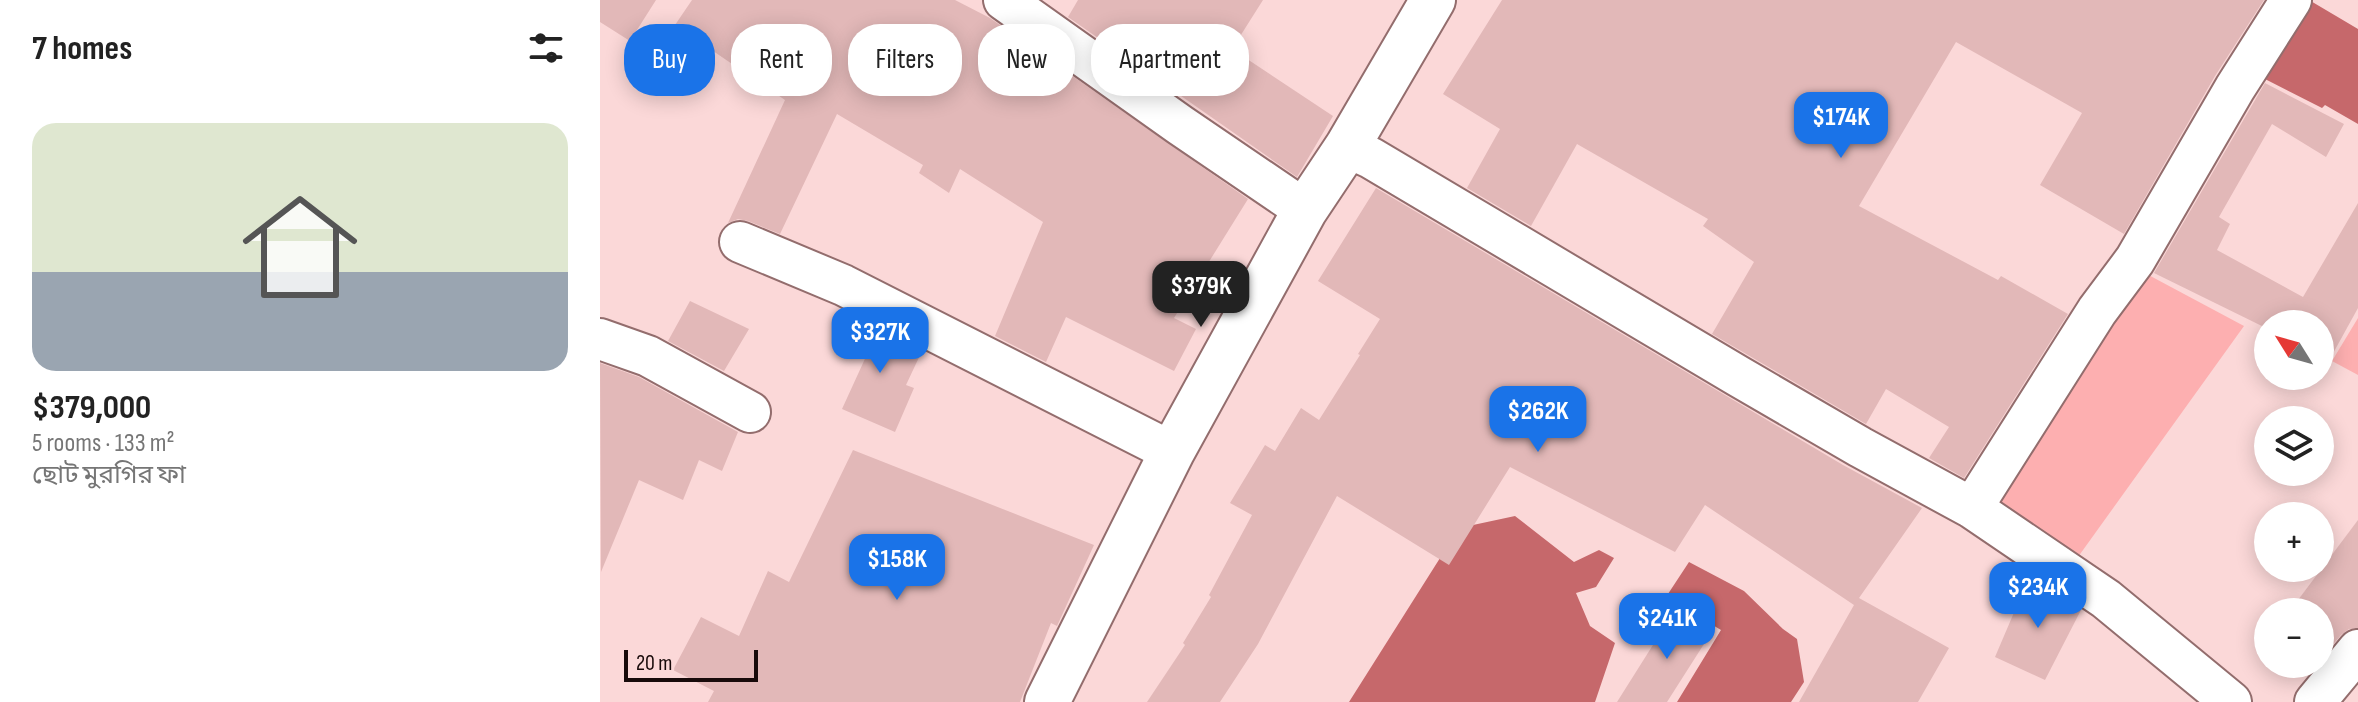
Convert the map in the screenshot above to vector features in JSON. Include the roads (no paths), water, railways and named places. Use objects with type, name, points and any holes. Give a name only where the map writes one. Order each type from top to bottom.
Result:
[{"type":"street","points":[[1004,0],[1305,210]]},
{"type":"street","points":[[1047,702],[1172,452],[1305,210],[1347,147],[1433,0]]},
{"type":"street","points":[[1972,508],[2097,311],[2135,260],[2235,88],[2291,0]]},
{"type":"street","points":[[1347,147],[1371,158],[1847,439],[1972,508],[2106,599],[2231,702]]},
{"type":"street","points":[[740,242],[843,285],[1172,452]]},
{"type":"street","points":[[600,339],[648,356],[750,412]]},
{"type":"street","points":[[2315,702],[2358,650]]}]
